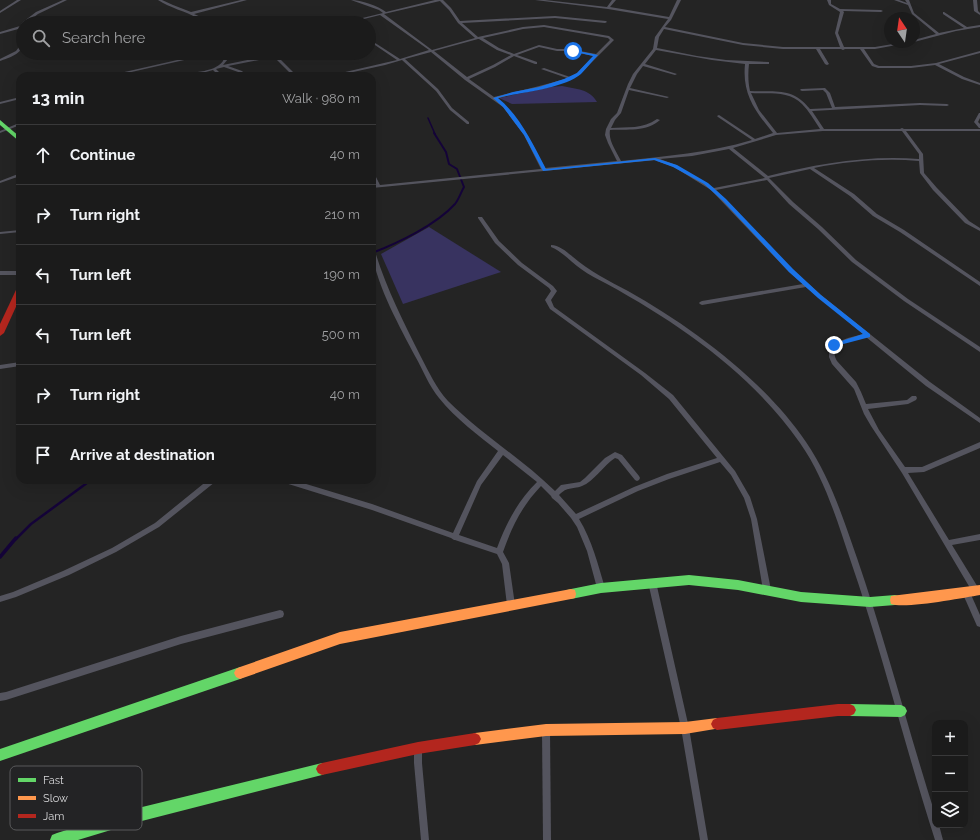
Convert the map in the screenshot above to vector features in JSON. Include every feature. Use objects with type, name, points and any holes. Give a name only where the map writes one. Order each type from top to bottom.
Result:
[{"type":"street","points":[[0,12],[19,0]]},
{"type":"street","points":[[34,16],[65,0]]},
{"type":"street","points":[[160,0],[177,9],[192,13],[196,16]]},
{"type":"street","points":[[192,13],[245,0]]},
{"type":"street","points":[[353,0],[380,9],[386,13]]},
{"type":"street","points":[[373,16],[440,0],[450,9],[459,22],[478,37],[498,49],[536,63]]},
{"type":"street","points":[[537,0],[608,8],[669,18]]},
{"type":"street","points":[[608,8],[614,0]]},
{"type":"street","points":[[620,162],[607,135],[608,129],[613,119],[619,113],[635,74],[643,66],[655,49],[657,37],[679,0]]},
{"type":"street","points":[[829,0],[830,4],[841,10],[881,11]]},
{"type":"street","points":[[896,0],[908,4]]},
{"type":"street","points":[[907,0],[913,13],[939,35]]},
{"type":"street","points":[[975,0],[976,11],[980,14]]},
{"type":"street","points":[[0,8],[7,8]]},
{"type":"street","points":[[841,10],[842,13],[836,26],[836,36],[843,49]]},
{"type":"street","points":[[944,13],[966,28]]},
{"type":"street","points":[[381,14],[504,106],[526,135],[544,170]]},
{"type":"street","points":[[459,22],[552,17],[569,17],[605,22]]},
{"type":"street","points":[[544,26],[550,23],[552,17]]},
{"type":"street","points":[[550,23],[557,28]]},
{"type":"street","points":[[348,72],[402,60],[478,37],[523,28],[544,26],[612,38],[612,42],[596,55],[578,74],[539,88],[495,98]]},
{"type":"street","points":[[920,40],[980,26]]},
{"type":"street","points":[[0,33],[16,28]]},
{"type":"street","points":[[663,28],[750,45],[818,49],[884,48]]},
{"type":"street","points":[[376,44],[402,60],[437,90],[451,109],[468,123]]},
{"type":"street","points":[[466,79],[494,66],[514,54],[539,46],[596,55]]},
{"type":"street","points":[[862,48],[870,62],[876,66],[906,67],[936,64],[980,52]]},
{"type":"street","points":[[498,49],[525,50]]},
{"type":"street","points":[[655,49],[708,59],[747,63],[768,63]]},
{"type":"street","points":[[818,49],[828,64]]},
{"type":"street","points":[[0,60],[16,52]]},
{"type":"street","points":[[126,72],[181,60]]},
{"type":"street","points":[[216,68],[226,60]]},
{"type":"street","points":[[199,72],[253,60]]},
{"type":"street","points":[[281,60],[291,72]]},
{"type":"street","points":[[747,63],[744,77],[748,92],[753,104],[776,134]]},
{"type":"street","points":[[936,64],[963,78],[980,84]]},
{"type":"street","points":[[226,66],[241,72]]},
{"type":"street","points":[[643,66],[675,74]]},
{"type":"street","points":[[216,68],[218,72]]},
{"type":"street","points":[[543,69],[570,78]]},
{"type":"street","points":[[628,89],[667,97]]},
{"type":"street","points":[[802,90],[827,91],[834,108]]},
{"type":"street","points":[[748,92],[789,95],[799,99],[823,130]]},
{"type":"street","points":[[0,103],[16,99]]},
{"type":"street","points":[[808,110],[920,104],[947,105]]},
{"type":"street","points":[[980,114],[976,122],[980,128]]},
{"type":"street","points":[[719,116],[754,140]]},
{"type":"street","points":[[608,129],[646,126],[658,120]]},
{"type":"street","points":[[0,122],[4,130],[16,138]]},
{"type":"street","points":[[4,130],[16,126]]},
{"type":"street","points":[[376,186],[468,179],[692,155],[730,148],[776,134],[823,130],[980,128]]},
{"type":"street","points":[[902,129],[921,154],[922,173],[935,189],[967,222],[980,230]]},
{"type":"street","points":[[730,148],[767,178],[791,203],[820,228],[854,261],[906,300],[980,350]]},
{"type":"street","points":[[713,188],[767,178],[841,161],[889,158],[921,160]]},
{"type":"street","points":[[655,159],[675,166],[713,188],[791,271],[807,285],[928,384],[979,420]]},
{"type":"street","points":[[810,167],[852,195],[875,215],[902,231],[980,284]]},
{"type":"street","points":[[0,182],[16,177]]},
{"type":"street","points":[[376,181],[379,186]]},
{"type":"street","points":[[480,218],[497,242],[520,264],[554,291],[548,300],[552,308],[643,374],[671,397],[733,473],[747,497],[754,519],[767,590]]},
{"type":"street","points":[[0,233],[16,231]]},
{"type":"street","points":[[553,246],[584,268],[656,310],[707,346],[747,378],[803,443],[821,473],[870,602],[925,798],[939,840]]},
{"type":"street","points":[[376,261],[392,303],[410,341],[440,395],[486,440],[502,451],[540,483],[574,518],[587,544],[601,588]]},
{"type":"street","points":[[0,273],[16,273]]},
{"type":"street","points":[[702,303],[807,285]]},
{"type":"street","points":[[0,333],[16,299]]},
{"type":"street","points":[[0,755],[340,638],[601,588],[652,582],[689,580],[738,584],[801,597],[870,602],[917,599],[978,591],[869,418],[857,388],[838,369],[831,358],[834,345],[850,339],[868,335]]},
{"type":"street","points":[[0,367],[16,365]]},
{"type":"street","points":[[864,407],[908,402],[914,398]]},
{"type":"street","points":[[903,470],[922,470],[980,445]]},
{"type":"street","points":[[454,537],[479,483],[502,451]]},
{"type":"street","points":[[554,496],[563,487],[581,484],[587,480],[607,460],[615,455],[620,457],[637,478]]},
{"type":"street","points":[[574,518],[642,486],[722,459]]},
{"type":"street","points":[[499,552],[508,526],[516,511],[527,496],[540,483]]},
{"type":"street","points":[[0,598],[12,595],[66,573],[114,550],[157,525],[208,484]]},
{"type":"street","points":[[297,484],[372,507],[499,552],[505,562],[511,605]]},
{"type":"street","points":[[947,543],[980,536]]},
{"type":"street","points":[[652,582],[685,728],[704,840]]},
{"type":"street","points":[[966,592],[980,623]]},
{"type":"street","points":[[0,697],[181,640],[280,614]]},
{"type":"street","points":[[142,814],[355,761],[478,738],[546,730],[685,728],[838,710],[901,711]]},
{"type":"street","points":[[546,730],[547,840]]},
{"type":"street","points":[[418,748],[425,840]]},
{"type":"street","points":[[57,840],[89,830]]},
{"type":"shaded area","points":[[562,86],[587,92],[591,94],[597,102],[512,104],[499,98],[551,87]]},
{"type":"shaded area","points":[[429,227],[501,272],[403,304],[381,254]]},
{"type":"waterway","points":[[428,118],[435,134]]},
{"type":"waterway","points":[[376,251],[405,239],[438,219],[447,212],[459,198],[464,187],[457,169],[449,164],[446,152],[434,133]]},
{"type":"waterway","points":[[16,539],[31,524],[86,484]]},
{"type":"waterway","points":[[0,557],[16,538]]},
{"type":"traffic: fast","points":[[0,122],[16,136]]},
{"type":"traffic: fast","points":[[571,594],[601,588],[689,580],[738,585],[801,597],[870,602],[895,600]]},
{"type":"traffic: fast","points":[[0,755],[240,673]]},
{"type":"traffic: fast","points":[[850,710],[901,711]]},
{"type":"traffic: fast","points":[[142,814],[322,769]]},
{"type":"traffic: fast","points":[[57,840],[89,830]]},
{"type":"traffic: slow","points":[[895,600],[917,599],[980,590]]},
{"type":"traffic: slow","points":[[240,673],[340,638],[571,594]]},
{"type":"traffic: slow","points":[[475,739],[546,730],[685,728],[717,724]]},
{"type":"traffic: jam","points":[[0,333],[16,299]]},
{"type":"traffic: jam","points":[[717,724],[838,710],[850,710]]},
{"type":"traffic: jam","points":[[322,769],[418,748],[475,739]]},
{"type":"route","points":[[573,51],[596,55],[578,74],[566,80],[495,98],[504,106],[526,135],[544,170],[655,159],[675,166],[713,188],[791,271],[868,335],[850,339],[834,345]]}]
